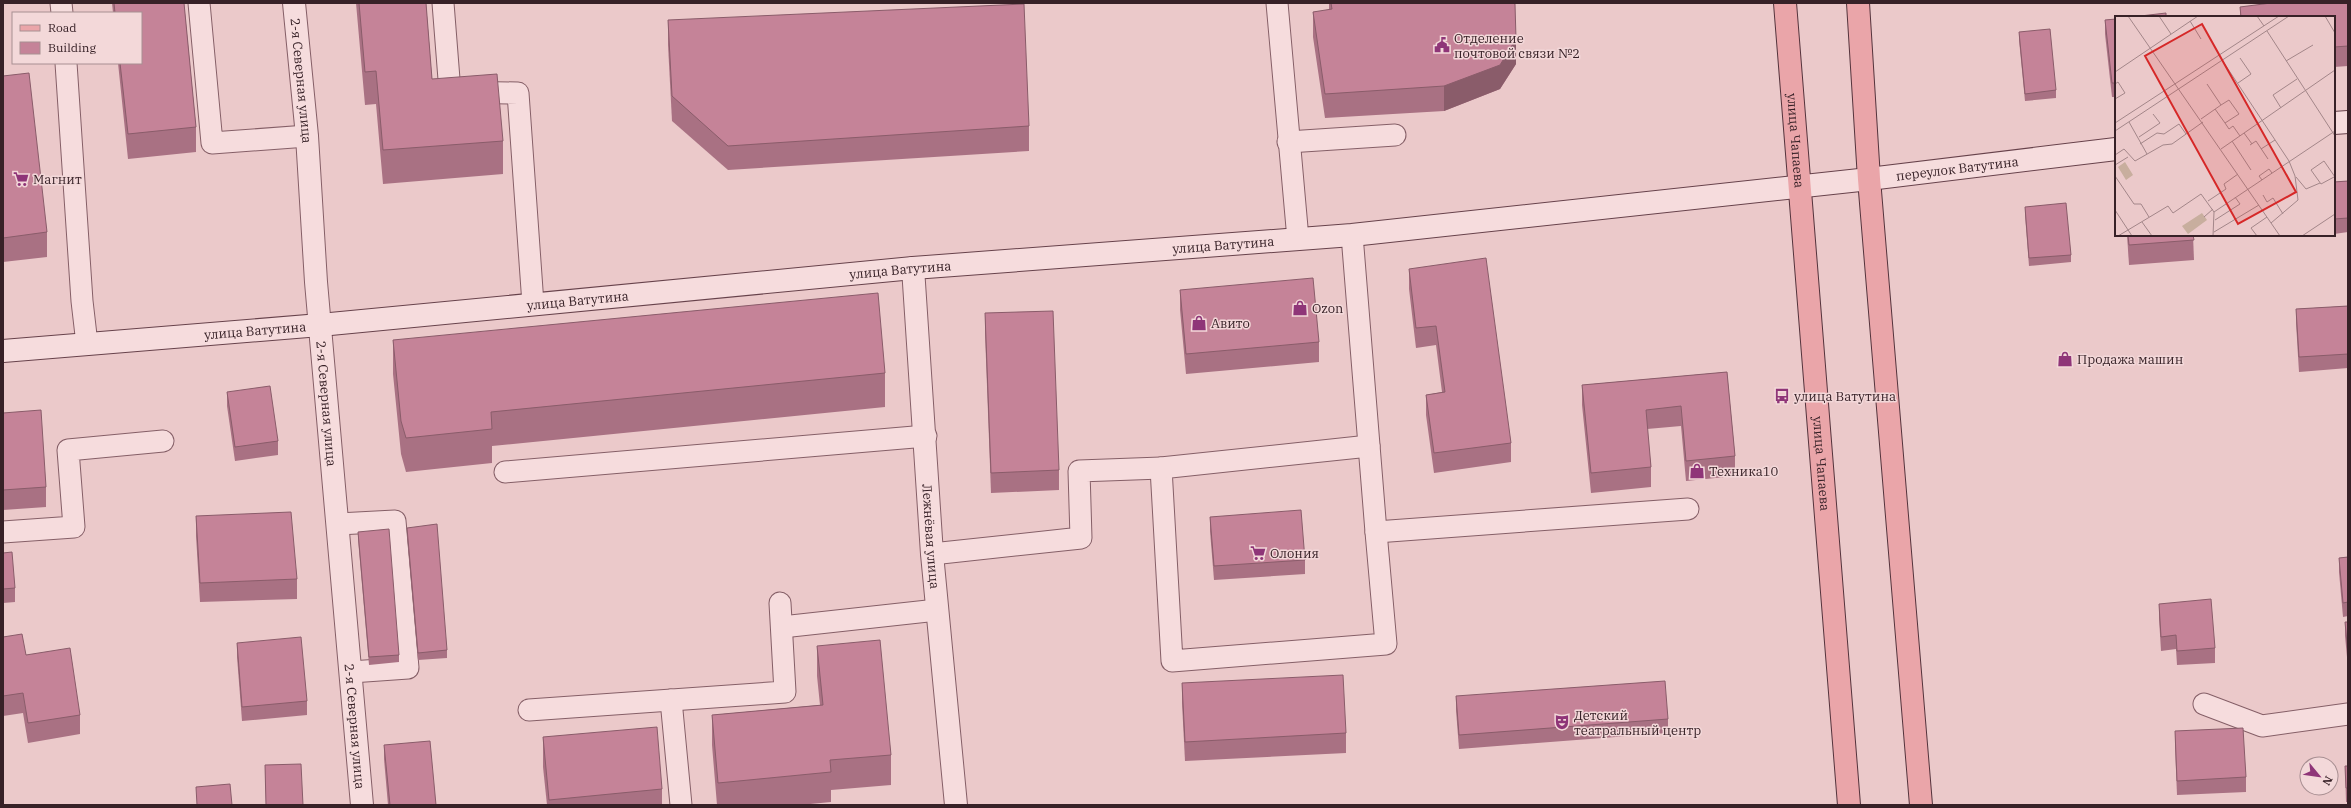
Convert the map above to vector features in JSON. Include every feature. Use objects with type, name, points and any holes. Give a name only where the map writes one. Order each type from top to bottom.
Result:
[{"type":"main road","name":"2-я Северная улица","points":[[294,3],[307,136],[320,325],[362,805]]},
{"type":"main road","name":"улица Чапаева","points":[[1785,3],[1798,185],[1849,805]]},
{"type":"main road","points":[[1858,3],[1869,179],[1921,805]]},
{"type":"main road","points":[[2335,123],[2348,122]]},
{"type":"main road","name":"переулок Ватутина","points":[[1798,185],[1869,179],[2115,149]]},
{"type":"main road","name":"улица Ватутина","points":[[3,351],[320,325],[913,268],[1352,235],[1798,185]]},
{"type":"main road","name":"Лежнёвая улица","points":[[913,268],[926,436],[932,554],[956,805]]},
{"type":"lane","points":[[199,3],[212,143],[307,136]]},
{"type":"lane","points":[[443,3],[450,92],[518,93],[533,304]]},
{"type":"lane","points":[[1277,3],[1288,142],[1298,239]]},
{"type":"lane","points":[[66,64],[82,294],[87,344]]},
{"type":"lane","points":[[1288,142],[1395,135]]},
{"type":"lane","points":[[1161,468],[1172,661],[1386,644],[1352,235]]},
{"type":"lane","points":[[505,472],[926,436]]},
{"type":"lane","points":[[3,532],[74,527],[68,450],[163,441]]},
{"type":"lane","points":[[932,554],[1081,538],[1079,471],[1161,468],[1369,446]]},
{"type":"lane","points":[[1376,532],[1688,509]]},
{"type":"lane","points":[[338,524],[395,521],[408,668],[351,672]]},
{"type":"lane","points":[[529,710],[785,692],[780,603]]},
{"type":"lane","points":[[782,627],[937,610]]},
{"type":"lane","points":[[671,700],[681,805]]},
{"type":"lane","points":[[2204,704],[2262,726],[2348,714]]},
{"type":"building","points":[[114,3],[184,3],[196,127],[128,134],[120,64],[142,64],[142,12],[115,12]]},
{"type":"building","points":[[359,3],[426,3],[432,79],[497,74],[503,141],[383,150],[376,71],[365,72]]},
{"type":"building","points":[[1331,3],[1513,3],[1515,4],[1516,39],[1500,65],[1444,86],[1325,94],[1313,12],[1332,9]]},
{"type":"building","points":[[2271,3],[2348,3],[2348,46],[2335,47],[2335,16],[2241,16],[2240,7]]},
{"type":"building","points":[[1024,4],[1029,126],[728,146],[672,96],[668,20]]},
{"type":"building","points":[[2166,13],[2166,16],[2140,16]]},
{"type":"building","points":[[2115,19],[2115,83],[2112,83],[2105,20]]},
{"type":"building","points":[[2050,29],[2056,90],[2025,94],[2019,32]]},
{"type":"building","name":"Магнит","points":[[29,73],[47,232],[3,238],[3,76]]},
{"type":"building","points":[[2348,181],[2348,218],[2335,219],[2335,182]]},
{"type":"building","points":[[2066,203],[2071,255],[2029,258],[2025,207]]},
{"type":"building","points":[[2128,236],[2193,236],[2194,240],[2129,245]]},
{"type":"building","points":[[1486,258],[1511,443],[1434,453],[1426,395],[1445,392],[1436,326],[1416,328],[1409,269]]},
{"type":"building","points":[[1313,278],[1319,342],[1186,354],[1180,290]]},
{"type":"building","points":[[878,293],[885,373],[491,412],[492,429],[406,438],[401,421],[393,340]]},
{"type":"building","points":[[2348,306],[2348,354],[2299,357],[2296,309]]},
{"type":"building","points":[[1053,311],[1059,470],[991,473],[985,313]]},
{"type":"building","points":[[1727,372],[1735,456],[1686,461],[1681,406],[1646,410],[1651,467],[1591,473],[1582,385]]},
{"type":"building","points":[[270,386],[278,441],[235,447],[227,392]]},
{"type":"building","points":[[41,410],[46,487],[3,490],[3,413]]},
{"type":"building","points":[[1301,510],[1305,560],[1214,566],[1210,517]]},
{"type":"building","points":[[291,512],[297,579],[200,583],[196,516]]},
{"type":"building","points":[[437,524],[447,650],[418,653],[407,528]]},
{"type":"building","points":[[389,529],[399,655],[369,657],[358,532]]},
{"type":"building","points":[[12,552],[15,588],[3,589],[3,553]]},
{"type":"building","points":[[2348,557],[2348,602],[2343,603],[2339,558]]},
{"type":"building","points":[[2211,599],[2215,648],[2177,651],[2176,635],[2161,637],[2159,604]]},
{"type":"building","points":[[2345,622],[2348,622],[2348,654]]},
{"type":"building","points":[[22,634],[26,655],[70,648],[80,715],[28,723],[23,693],[3,696],[3,637]]},
{"type":"building","points":[[301,637],[307,701],[242,707],[237,643]]},
{"type":"building","points":[[880,640],[891,755],[830,760],[831,772],[718,783],[712,715],[823,705],[817,646]]},
{"type":"building","points":[[1343,675],[1346,733],[1185,742],[1182,683]]},
{"type":"building","name":"Детский театральный центр","points":[[1665,681],[1668,719],[1459,735],[1456,696]]},
{"type":"building","points":[[657,727],[662,789],[549,800],[543,737]]},
{"type":"building","points":[[2243,728],[2246,777],[2177,781],[2175,731]]},
{"type":"building","points":[[430,741],[436,805],[390,805],[384,745]]},
{"type":"building","points":[[301,764],[303,805],[266,805],[265,765]]},
{"type":"building","points":[[2345,766],[2348,766],[2348,788],[2346,788]]},
{"type":"building","points":[[230,784],[232,805],[197,805],[196,787]]},
{"type":"place","name":"Отделение почтовой связи №2","points":[[1442,45]]},
{"type":"place","name":"Магнит","points":[[21,179]]},
{"type":"place","name":"Ozon","points":[[1300,308]]},
{"type":"place","name":"Авито","points":[[1199,323]]},
{"type":"place","name":"Продажа машин","points":[[2065,359]]},
{"type":"place","name":"улица Ватутина","points":[[1782,396]]},
{"type":"place","name":"Техника10","points":[[1697,471]]},
{"type":"place","name":"Олония","points":[[1258,553]]},
{"type":"place","name":"Детский театральный центр","points":[[1562,722]]}]
